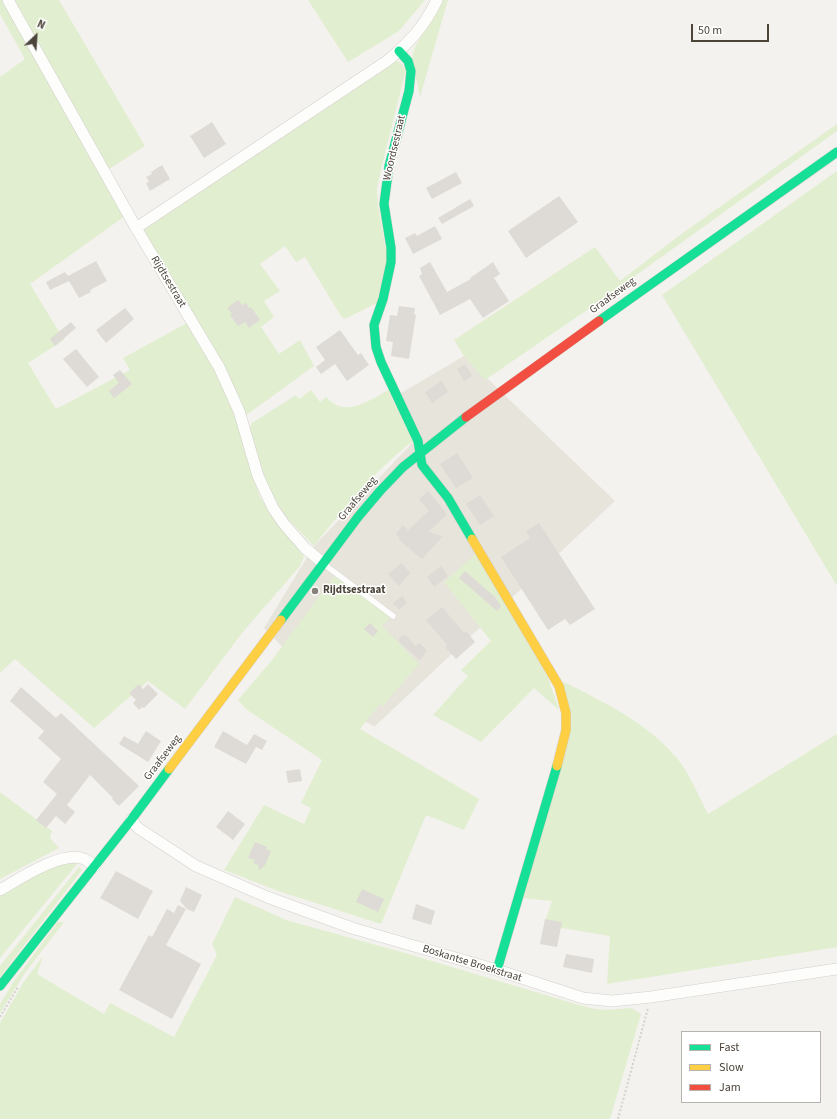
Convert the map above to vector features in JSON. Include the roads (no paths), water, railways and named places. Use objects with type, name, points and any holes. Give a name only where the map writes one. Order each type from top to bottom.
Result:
[{"type":"main road","name":"Woordsestraat","points":[[399,51],[408,61],[412,71],[409,91],[388,166],[384,204],[391,248],[391,262],[383,299],[374,325],[376,347],[381,362],[418,441],[422,465],[448,498],[558,686],[566,713],[566,730],[555,776],[497,970]]},
{"type":"main road","name":"Graafseweg","points":[[0,986],[131,820],[358,517],[403,467],[544,360],[837,152]]},
{"type":"main road","name":"Graafseweg","points":[[0,996],[8,976]]},
{"type":"street","name":"Rijdtsestraat","points":[[8,0],[136,228],[219,367],[238,411],[258,476],[273,508],[284,524],[305,548],[323,563]]},
{"type":"street","points":[[136,228],[387,61],[412,40],[437,0]]},
{"type":"street","name":"Boskantse Broekstraat","points":[[131,820],[138,828],[196,866],[267,897],[352,928],[497,970],[583,998],[612,1000],[651,997],[837,969]]},
{"type":"street","points":[[0,890],[56,860],[69,857],[83,858],[95,866]]},
{"type":"lane","points":[[323,563],[393,616]]},
{"type":"place","name":"Rijdtsestraat","points":[[315,591]]}]
